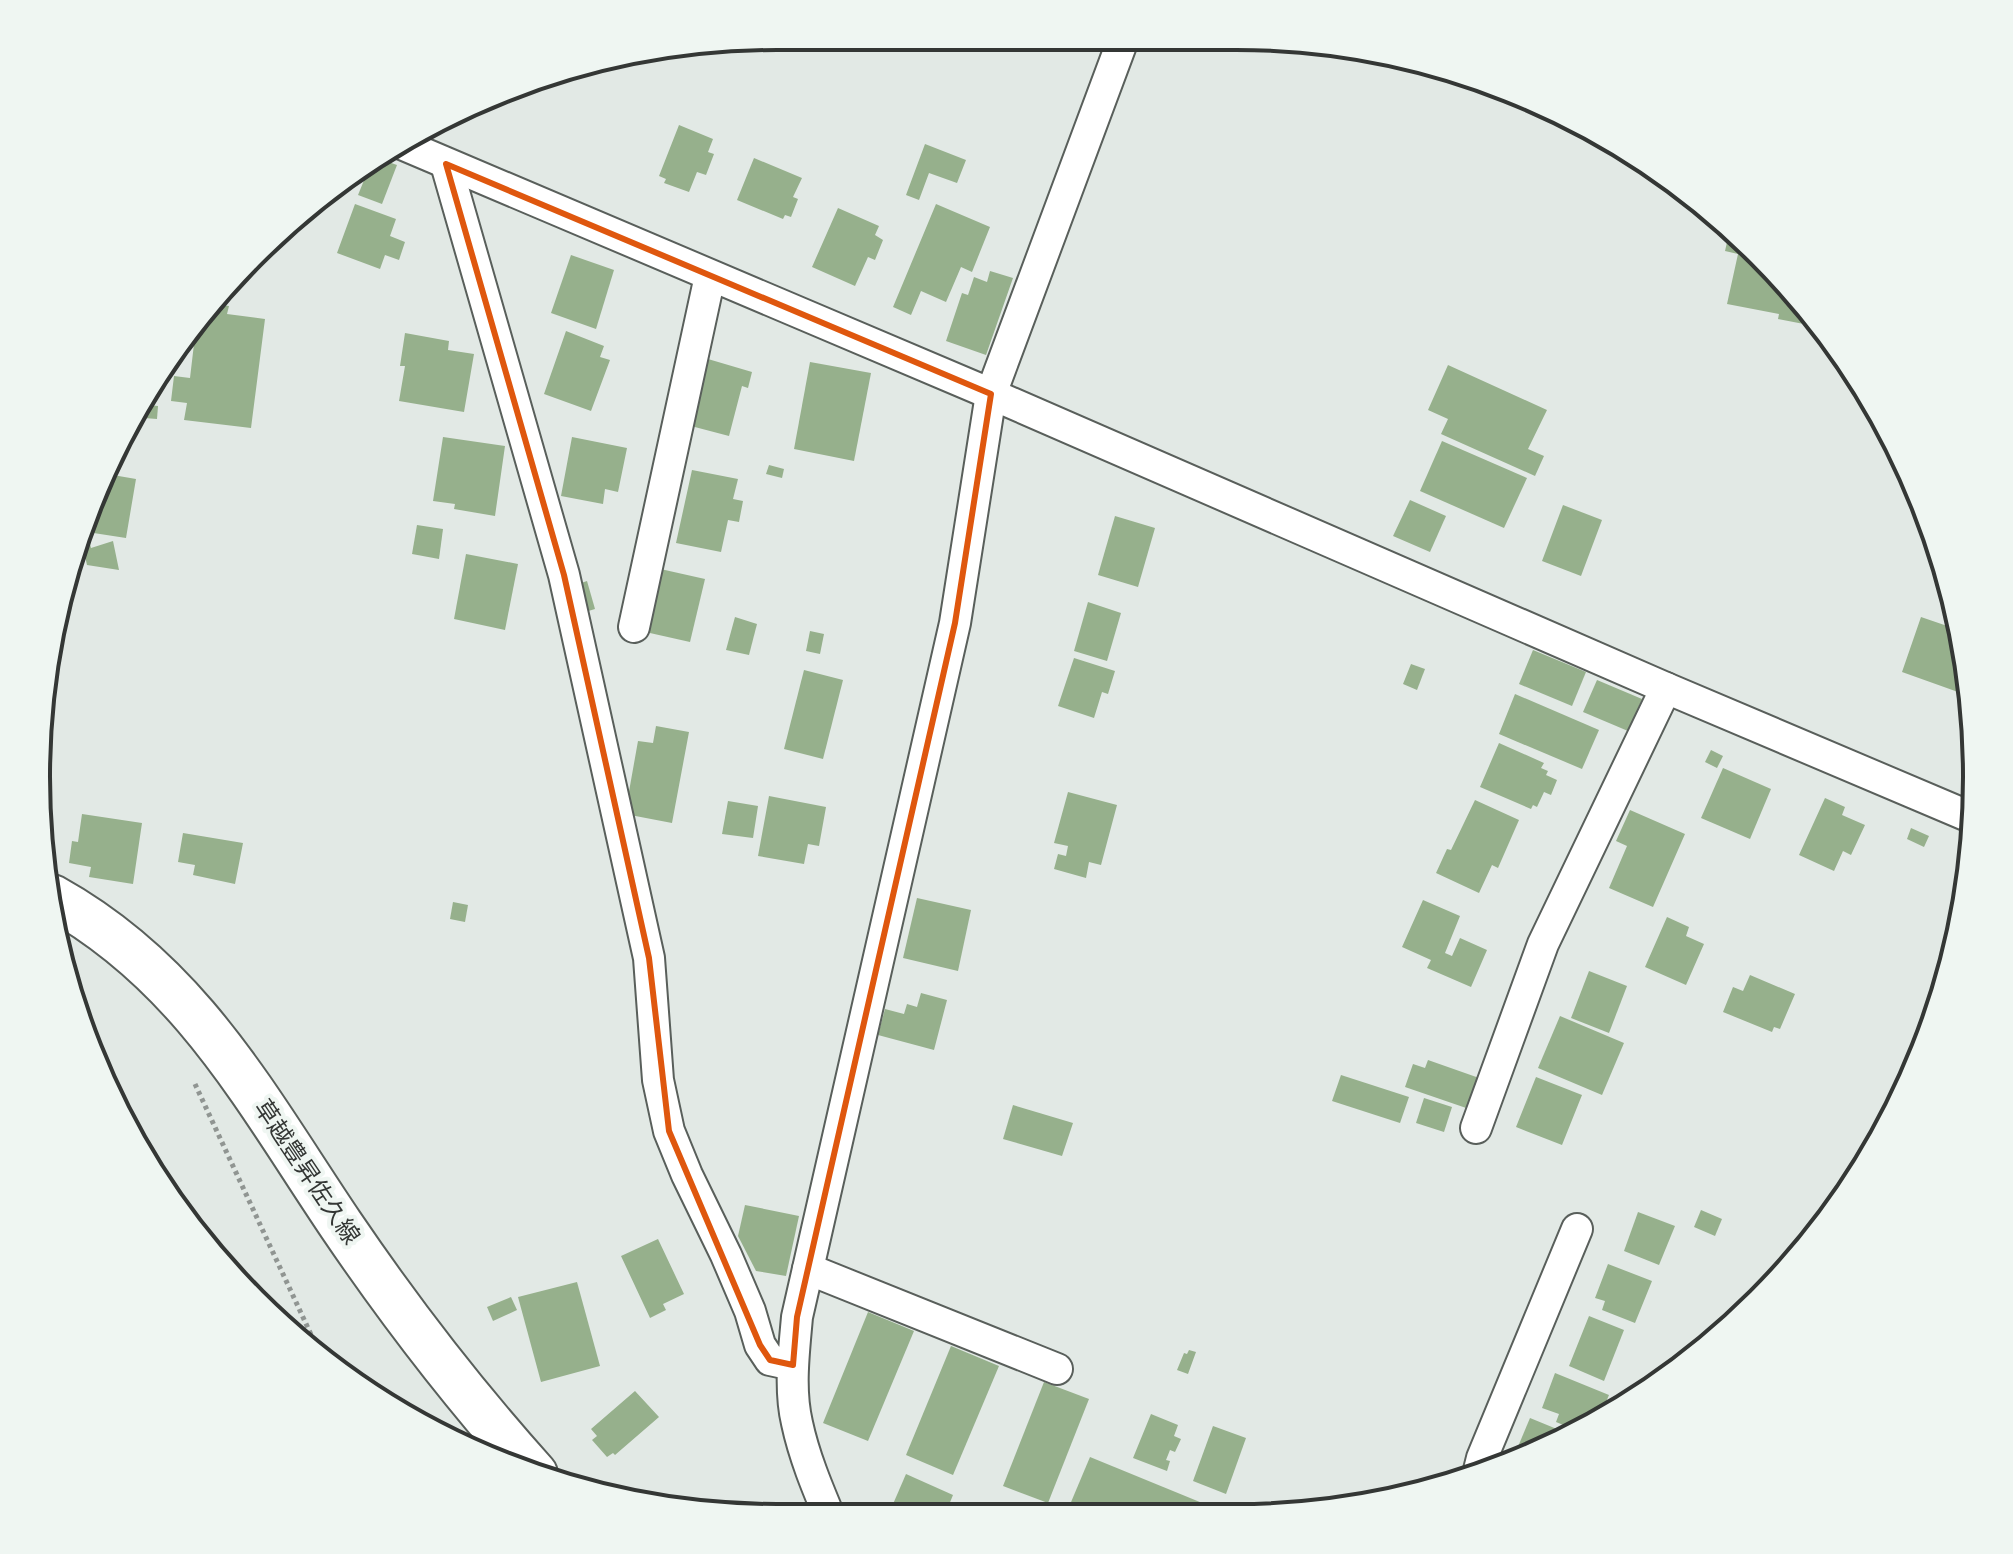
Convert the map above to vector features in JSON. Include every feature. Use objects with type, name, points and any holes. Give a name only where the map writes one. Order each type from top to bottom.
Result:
[{"type":"main road","name":"草越豊昇佐久線","points":[[61,903],[107,932],[187,1004],[245,1080],[342,1227],[417,1330],[520,1457]]},
{"type":"street","points":[[825,1504],[796,1423],[792,1389],[797,1317],[955,623],[991,394],[1119,50]]},
{"type":"street","points":[[411,148],[991,394],[1961,813]]},
{"type":"street","points":[[446,164],[564,575],[649,958],[658,1080],[669,1131],[726,1255],[760,1345],[770,1360],[793,1365]]},
{"type":"street","points":[[634,627],[710,276]]},
{"type":"street","points":[[1476,1128],[1543,944],[1666,688]]},
{"type":"street","points":[[1481,1461],[1577,1229]]},
{"type":"street","points":[[808,1269],[1057,1369]]},
{"type":"path","points":[[193,1080],[311,1335]]},
{"type":"highlighted area","points":[[446,164],[991,394],[955,623],[797,1317],[793,1365],[770,1360],[760,1345],[669,1131],[649,958],[564,575]]},
{"type":"building","points":[[679,125],[713,139],[708,152],[714,154],[706,175],[697,172],[689,192],[664,183],[666,179],[659,176]]},
{"type":"building","points":[[925,144],[966,160],[957,183],[929,173],[919,200],[906,195]]},
{"type":"building","points":[[754,158],[802,178],[793,197],[798,199],[791,217],[785,215],[783,219],[737,200]]},
{"type":"building","points":[[389,162],[397,165],[382,204],[358,195],[365,179]]},
{"type":"building","points":[[355,204],[396,219],[390,236],[405,242],[399,260],[385,255],[380,269],[337,253]]},
{"type":"building","points":[[936,204],[990,227],[972,272],[961,267],[946,302],[921,291],[911,315],[893,307]]},
{"type":"building","points":[[838,208],[879,226],[875,235],[883,240],[875,260],[868,257],[855,286],[812,267]]},
{"type":"building","points":[[1727,241],[1805,324],[1778,319],[1779,314],[1727,304],[1738,254],[1725,251]]},
{"type":"building","points":[[571,255],[614,270],[596,329],[551,313]]},
{"type":"building","points":[[990,271],[1013,278],[986,355],[946,341],[962,293],[968,295],[974,277],[987,282]]},
{"type":"building","points":[[224,305],[229,306],[227,314],[265,319],[251,428],[184,420],[187,403],[171,401],[174,376],[190,378],[194,342]]},
{"type":"building","points":[[566,331],[604,346],[600,357],[610,360],[591,411],[544,394]]},
{"type":"building","points":[[405,333],[449,341],[448,350],[474,354],[464,412],[399,401],[405,366],[400,366]]},
{"type":"building","points":[[708,359],[752,372],[748,388],[742,386],[729,436],[691,426]]},
{"type":"building","points":[[810,362],[871,373],[854,461],[794,449]]},
{"type":"building","points":[[1448,365],[1547,410],[1528,449],[1544,456],[1535,476],[1441,434],[1448,419],[1428,410]]},
{"type":"building","points":[[152,405],[158,406],[157,419],[144,418]]},
{"type":"building","points":[[443,437],[505,446],[495,516],[454,509],[455,504],[433,501]]},
{"type":"building","points":[[572,437],[627,448],[618,492],[605,489],[603,504],[561,496]]},
{"type":"building","points":[[1442,441],[1527,478],[1504,528],[1420,491]]},
{"type":"building","points":[[769,465],[784,469],[782,478],[766,474]]},
{"type":"building","points":[[692,470],[738,479],[733,499],[743,501],[739,522],[728,520],[721,552],[676,543]]},
{"type":"building","points":[[116,475],[136,479],[126,538],[93,533]]},
{"type":"building","points":[[1410,500],[1446,516],[1430,552],[1393,536]]},
{"type":"building","points":[[1563,505],[1602,520],[1581,576],[1542,561]]},
{"type":"building","points":[[1115,516],[1155,528],[1138,587],[1098,575]]},
{"type":"building","points":[[417,525],[443,529],[439,559],[412,554]]},
{"type":"building","points":[[113,541],[119,570],[87,565],[85,556],[89,542],[91,548]]},
{"type":"building","points":[[466,554],[518,564],[505,630],[454,619]]},
{"type":"building","points":[[656,568],[705,579],[690,642],[641,631]]},
{"type":"building","points":[[587,581],[595,609],[585,612],[578,584]]},
{"type":"building","points":[[1088,602],[1121,613],[1107,661],[1074,651]]},
{"type":"building","points":[[735,617],[757,624],[749,655],[726,650]]},
{"type":"building","points":[[1921,617],[1947,626],[1958,692],[1902,672]]},
{"type":"building","points":[[810,631],[824,634],[820,654],[806,651]]},
{"type":"building","points":[[1533,650],[1586,672],[1572,706],[1519,684]]},
{"type":"building","points":[[1074,658],[1115,671],[1108,694],[1102,692],[1094,718],[1058,706]]},
{"type":"building","points":[[1411,664],[1425,669],[1417,690],[1403,684]]},
{"type":"building","points":[[804,670],[843,680],[823,759],[784,749]]},
{"type":"building","points":[[1597,680],[1642,699],[1628,731],[1583,712]]},
{"type":"building","points":[[1515,694],[1599,730],[1582,769],[1499,734]]},
{"type":"building","points":[[656,726],[689,732],[672,823],[625,814],[638,741],[653,743]]},
{"type":"building","points":[[1499,743],[1544,763],[1541,768],[1548,771],[1546,775],[1557,780],[1551,795],[1544,792],[1537,807],[1533,805],[1531,809],[1480,787]]},
{"type":"building","points":[[1711,750],[1723,756],[1717,768],[1705,762]]},
{"type":"building","points":[[1723,768],[1771,789],[1750,839],[1701,818]]},
{"type":"building","points":[[1068,792],[1117,805],[1101,865],[1089,862],[1086,878],[1054,869],[1058,854],[1066,856],[1068,846],[1054,843]]},
{"type":"building","points":[[769,796],[826,807],[819,846],[808,844],[804,864],[758,856]]},
{"type":"building","points":[[1825,798],[1845,807],[1842,815],[1865,825],[1851,855],[1843,851],[1834,871],[1799,855]]},
{"type":"building","points":[[1475,800],[1519,820],[1498,868],[1492,865],[1479,893],[1436,873]]},
{"type":"building","points":[[728,801],[758,806],[753,838],[722,834]]},
{"type":"building","points":[[1630,810],[1685,834],[1653,907],[1609,888],[1627,846],[1616,841]]},
{"type":"building","points":[[82,814],[142,823],[133,884],[89,877],[91,867],[69,863],[72,841],[78,842]]},
{"type":"building","points":[[1911,828],[1929,836],[1924,847],[1907,839]]},
{"type":"building","points":[[183,833],[243,843],[235,884],[193,875],[195,865],[178,862]]},
{"type":"building","points":[[917,898],[971,910],[958,971],[903,958]]},
{"type":"building","points":[[1423,900],[1460,916],[1445,953],[1452,956],[1460,938],[1487,950],[1471,987],[1427,968],[1431,960],[1402,947]]},
{"type":"building","points":[[453,902],[468,905],[465,922],[450,919]]},
{"type":"building","points":[[1667,917],[1689,927],[1686,936],[1704,944],[1686,985],[1645,967]]},
{"type":"building","points":[[1589,971],[1627,986],[1609,1033],[1571,1018]]},
{"type":"building","points":[[1750,975],[1795,994],[1780,1029],[1774,1027],[1772,1032],[1723,1012],[1733,987],[1743,991]]},
{"type":"building","points":[[921,993],[947,1000],[934,1050],[878,1035],[885,1009],[904,1014],[907,1004],[917,1007]]},
{"type":"building","points":[[1560,1016],[1624,1043],[1602,1095],[1538,1068]]},
{"type":"building","points":[[1428,1060],[1482,1079],[1472,1110],[1405,1087],[1413,1064],[1425,1068]]},
{"type":"building","points":[[1341,1075],[1409,1097],[1400,1123],[1332,1101]]},
{"type":"building","points":[[1536,1077],[1582,1095],[1562,1145],[1516,1127]]},
{"type":"building","points":[[1424,1098],[1452,1107],[1444,1132],[1416,1123]]},
{"type":"building","points":[[1013,1105],[1073,1123],[1062,1156],[1003,1139]]},
{"type":"building","points":[[745,1205],[799,1216],[786,1276],[756,1271],[738,1236]]},
{"type":"building","points":[[1701,1210],[1722,1219],[1715,1236],[1694,1227]]},
{"type":"building","points":[[1638,1212],[1675,1226],[1659,1265],[1624,1251]]},
{"type":"building","points":[[658,1239],[684,1294],[663,1304],[666,1310],[650,1318],[621,1256]]},
{"type":"building","points":[[1608,1264],[1652,1281],[1635,1323],[1602,1310],[1605,1301],[1595,1298]]},
{"type":"building","points":[[577,1282],[600,1366],[541,1382],[518,1297]]},
{"type":"building","points":[[511,1297],[517,1310],[493,1321],[487,1307]]},
{"type":"building","points":[[868,1312],[914,1331],[868,1441],[823,1423]]},
{"type":"building","points":[[1589,1316],[1624,1330],[1604,1381],[1569,1366]]},
{"type":"building","points":[[951,1346],[999,1366],[953,1475],[906,1455]]},
{"type":"building","points":[[1189,1350],[1196,1352],[1188,1374],[1177,1370],[1184,1353],[1187,1354]]},
{"type":"building","points":[[1555,1373],[1609,1395],[1605,1404],[1565,1426],[1556,1422],[1559,1414],[1542,1408]]},
{"type":"building","points":[[1044,1382],[1089,1399],[1048,1503],[1003,1486]]},
{"type":"building","points":[[635,1391],[659,1417],[615,1455],[613,1453],[607,1457],[592,1440],[597,1436],[591,1429]]},
{"type":"building","points":[[1151,1414],[1178,1425],[1174,1436],[1181,1439],[1175,1452],[1170,1450],[1166,1460],[1170,1461],[1167,1471],[1133,1458]]},
{"type":"building","points":[[1530,1418],[1557,1429],[1518,1447]]},
{"type":"building","points":[[1213,1426],[1246,1438],[1226,1494],[1193,1481]]},
{"type":"building","points":[[1090,1457],[1205,1504],[1070,1504]]},
{"type":"building","points":[[906,1474],[953,1495],[949,1504],[893,1504]]}]
